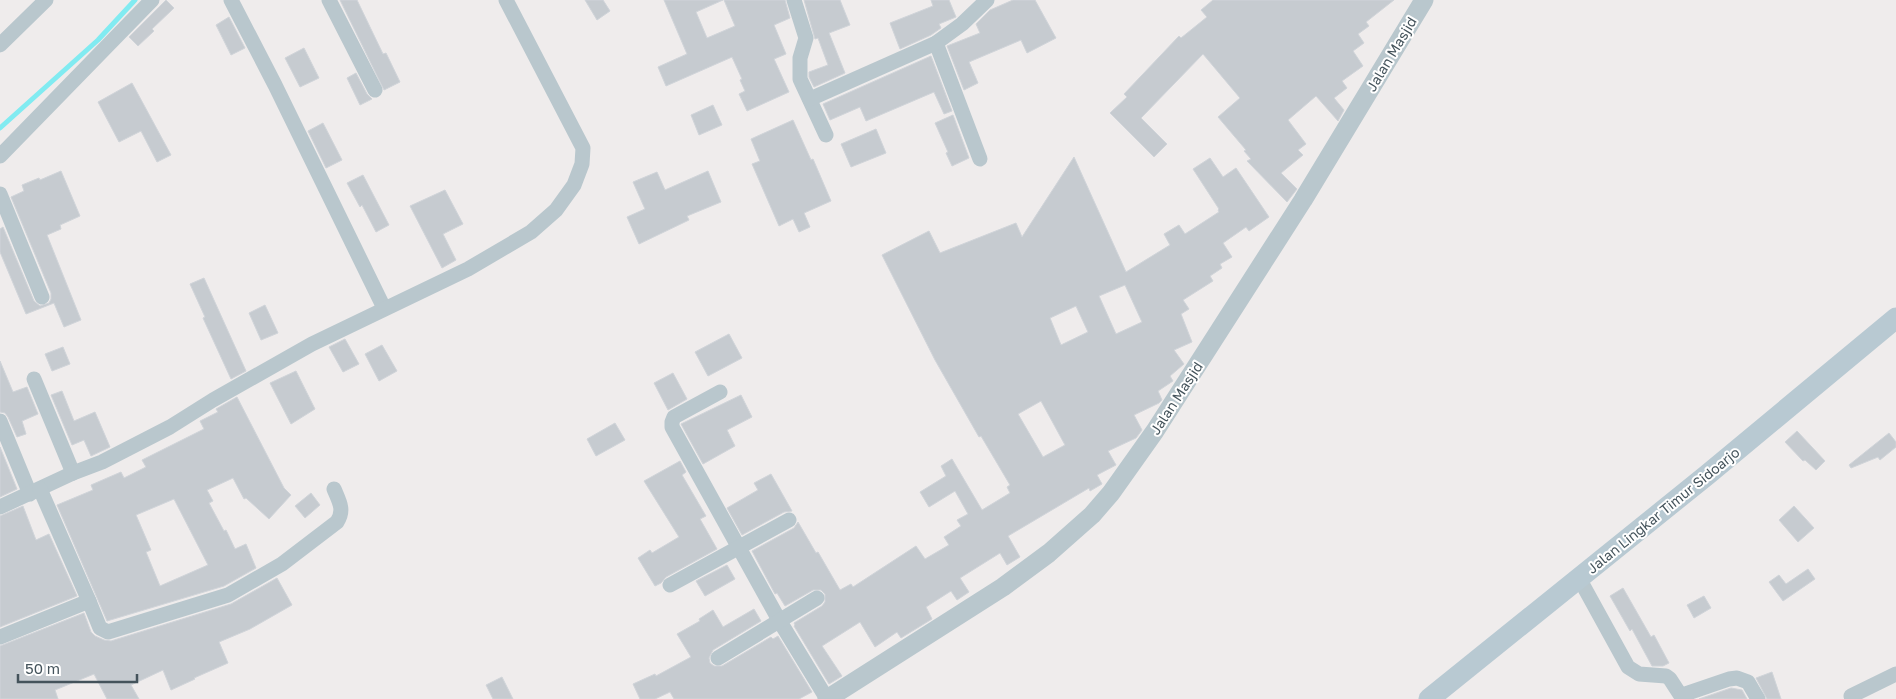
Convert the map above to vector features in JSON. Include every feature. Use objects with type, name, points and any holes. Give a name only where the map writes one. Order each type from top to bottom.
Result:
[{"type":"main road","name":"Jalan Lingkar Timur Sidoarjo","points":[[1429,699],[1707,475],[1896,318]]},
{"type":"street","points":[[0,46],[46,0]]},
{"type":"street","points":[[0,156],[152,0]]},
{"type":"street","points":[[231,0],[276,85],[384,308]]},
{"type":"street","points":[[329,0],[375,90]]},
{"type":"street","points":[[0,507],[73,473],[102,462],[170,427],[213,400],[312,344],[468,269],[531,232],[556,210],[574,185],[582,164],[583,148],[506,0]]},
{"type":"street","points":[[794,0],[806,38],[800,58],[800,79],[826,135]]},
{"type":"street","points":[[810,98],[936,43],[962,24],[987,0]]},
{"type":"street","name":"Jalan Masjid","points":[[827,699],[1003,588],[1073,532],[1104,500],[1155,431],[1303,200],[1424,0]]},
{"type":"street","points":[[936,43],[980,160]]},
{"type":"street","points":[[0,194],[42,297]]},
{"type":"street","points":[[34,379],[73,473]]},
{"type":"street","points":[[720,392],[674,417],[672,427],[779,620],[827,699]]},
{"type":"street","points":[[0,421],[89,601],[100,628],[108,632],[228,595],[282,564],[337,522],[342,508],[334,489]]},
{"type":"street","points":[[670,585],[789,520]]},
{"type":"street","points":[[1579,578],[1628,667],[1639,674],[1666,676],[1683,697],[1737,678],[1748,682],[1758,699]]},
{"type":"street","points":[[718,658],[817,598]]},
{"type":"street","points":[[0,637],[89,601]]},
{"type":"street","points":[[1851,696],[1896,674]]},
{"type":"building","points":[[166,0],[174,8],[152,29],[154,31],[138,46],[129,37]]},
{"type":"building","points":[[340,0],[357,0],[383,54],[386,53],[400,82],[384,90]]},
{"type":"building","points":[[585,0],[603,0],[610,11],[597,20]]},
{"type":"building","points":[[664,0],[723,0],[696,12],[707,38],[735,26],[724,0],[785,0],[790,18],[774,25],[786,54],[774,59],[789,92],[747,111],[739,94],[745,91],[740,80],[742,79],[732,57],[666,86],[658,67],[687,54]]},
{"type":"building","points":[[804,0],[840,0],[850,25],[829,33],[845,73],[814,87],[809,77],[809,72],[828,65],[818,38],[815,39]]},
{"type":"building","points":[[931,0],[949,0],[956,17],[939,24],[941,28],[931,35],[900,49],[890,23],[933,6]]},
{"type":"building","points":[[1013,0],[1035,0],[1056,38],[1027,53],[1021,40],[969,62],[978,83],[964,90],[947,46],[980,33],[976,24],[990,10]]},
{"type":"building","points":[[1213,0],[1394,0],[1366,22],[1369,26],[1358,34],[1364,43],[1353,51],[1363,66],[1342,81],[1347,88],[1334,98],[1344,110],[1338,121],[1316,96],[1288,120],[1306,144],[1298,150],[1303,155],[1281,173],[1297,189],[1287,202],[1247,161],[1251,159],[1244,151],[1246,150],[1218,117],[1240,98],[1203,54],[1141,118],[1167,144],[1154,157],[1110,113],[1127,97],[1124,94],[1179,36],[1181,38],[1207,17],[1201,10]]},
{"type":"building","points":[[229,17],[245,48],[231,55],[216,25]]},
{"type":"building","points":[[304,48],[319,78],[300,87],[285,58]]},
{"type":"building","points":[[931,56],[952,111],[944,114],[934,92],[866,121],[860,107],[830,120],[823,104]]},
{"type":"building","points":[[356,73],[367,94],[372,99],[360,105],[347,78]]},
{"type":"building","points":[[132,83],[171,155],[157,162],[141,131],[119,142],[98,102]]},
{"type":"building","points":[[713,105],[722,125],[699,135],[691,115]]},
{"type":"building","points":[[953,115],[969,158],[952,166],[935,123]]},
{"type":"building","points":[[793,120],[811,160],[813,159],[831,201],[804,213],[810,227],[799,232],[793,219],[779,226],[752,164],[760,161],[751,139]]},
{"type":"building","points":[[323,123],[342,160],[326,168],[308,131]]},
{"type":"building","points":[[876,129],[886,153],[851,167],[841,144]]},
{"type":"building","points":[[1074,157],[1126,272],[1170,245],[1164,234],[1179,225],[1185,234],[1219,212],[1219,209],[1193,169],[1210,158],[1223,177],[1236,168],[1269,217],[1249,231],[1246,227],[1223,243],[1232,257],[1220,264],[1222,268],[1210,276],[1213,281],[1183,300],[1189,309],[1181,314],[1192,342],[1174,350],[1184,364],[1170,376],[1173,381],[1158,391],[1162,400],[1134,415],[1142,430],[1136,438],[1108,451],[1116,465],[1097,475],[1102,484],[1090,491],[1089,488],[1008,536],[1020,557],[1007,565],[1000,553],[960,578],[969,592],[957,600],[951,591],[926,607],[932,619],[901,638],[897,632],[875,647],[860,622],[822,646],[842,676],[829,684],[794,626],[794,623],[822,606],[825,602],[825,594],[821,590],[813,590],[785,606],[777,593],[775,594],[752,551],[794,528],[798,522],[840,590],[851,584],[853,587],[916,546],[925,559],[949,545],[944,537],[961,526],[957,520],[968,514],[955,491],[929,507],[920,492],[946,476],[941,466],[952,459],[982,510],[1010,493],[1007,487],[1010,485],[981,436],[979,437],[935,360],[882,255],[929,231],[940,253],[1016,223],[1022,237]],"holes":[[[1125,285],[1142,322],[1116,334],[1099,296]],[[1076,306],[1088,332],[1061,345],[1050,318]],[[1041,401],[1065,445],[1043,457],[1018,414]]]},
{"type":"building","points":[[61,171],[80,216],[60,225],[61,229],[47,235],[81,320],[64,327],[54,303],[26,314],[0,252],[0,229],[3,227],[34,301],[40,306],[49,303],[51,293],[11,197],[24,191],[22,185]]},
{"type":"building","points":[[708,171],[721,202],[687,216],[689,220],[639,244],[627,217],[645,209],[633,182],[657,172],[665,190]]},
{"type":"building","points":[[363,175],[389,225],[376,232],[362,205],[360,207],[347,183]]},
{"type":"building","points":[[445,190],[463,224],[443,234],[456,260],[442,268],[410,206]]},
{"type":"building","points":[[204,278],[246,371],[231,379],[203,318],[205,317],[190,284]]},
{"type":"building","points":[[265,305],[278,333],[261,340],[249,313]]},
{"type":"building","points":[[729,334],[742,358],[708,376],[695,352]]},
{"type":"building","points":[[345,339],[359,364],[343,372],[329,347]]},
{"type":"building","points":[[382,345],[397,371],[379,381],[365,354]]},
{"type":"building","points":[[63,347],[70,364],[52,371],[45,354]]},
{"type":"building","points":[[0,361],[13,392],[27,387],[38,414],[22,421],[26,434],[17,437],[8,417],[5,413],[0,412]]},
{"type":"building","points":[[296,371],[315,409],[291,424],[270,383]]},
{"type":"building","points":[[673,373],[687,399],[668,410],[654,383]]},
{"type":"building","points":[[62,391],[74,421],[95,412],[110,447],[91,456],[84,440],[72,445],[51,395]]},
{"type":"building","points":[[741,395],[752,417],[727,430],[735,446],[703,464],[681,424]]},
{"type":"building","points":[[237,397],[284,488],[291,495],[269,519],[246,498],[244,499],[233,478],[207,490],[213,501],[209,503],[224,531],[226,530],[235,549],[246,544],[256,568],[224,586],[107,621],[57,505],[93,490],[91,485],[121,472],[124,478],[146,467],[142,460],[204,429],[200,421],[218,412],[216,409]],"holes":[[[174,499],[208,565],[160,586],[146,552],[151,550],[136,515]]]},
{"type":"building","points":[[615,423],[625,440],[596,456],[587,439]]},
{"type":"building","points":[[1797,431],[1825,461],[1816,470],[1805,460],[1803,461],[1785,442]]},
{"type":"building","points":[[1889,433],[1896,442],[1896,447],[1880,460],[1878,457],[1851,468],[1849,465]]},
{"type":"building","points":[[0,447],[17,489],[0,497]]},
{"type":"building","points":[[680,461],[686,472],[682,475],[706,516],[700,519],[717,549],[666,577],[655,586],[638,558],[650,550],[652,553],[679,537],[644,481]]},
{"type":"building","points":[[771,474],[792,511],[784,512],[742,535],[727,508],[758,490],[754,483]]},
{"type":"building","points":[[311,493],[320,505],[305,518],[295,506]]},
{"type":"building","points":[[23,506],[36,540],[49,534],[77,596],[0,627],[0,516]]},
{"type":"building","points":[[1794,506],[1814,528],[1798,542],[1779,520]]},
{"type":"building","points":[[727,565],[735,579],[705,596],[696,581]]},
{"type":"building","points":[[1808,569],[1815,579],[1783,601],[1769,582],[1779,575],[1786,584]]},
{"type":"building","points":[[277,578],[292,605],[250,629],[219,642],[228,663],[171,690],[163,670],[131,685],[139,699],[107,699],[94,674],[55,690],[58,699],[0,699],[0,646],[84,613],[91,632],[95,636],[111,641],[231,604]]},
{"type":"building","points":[[1623,588],[1651,637],[1654,635],[1669,663],[1663,666],[1652,666],[1632,629],[1630,631],[1610,596]]},
{"type":"building","points":[[1704,596],[1711,608],[1694,618],[1687,605]]},
{"type":"building","points":[[754,609],[761,621],[713,650],[709,658],[710,663],[714,666],[722,666],[771,637],[773,639],[778,636],[812,692],[799,699],[674,699],[670,692],[655,699],[640,699],[633,684],[655,674],[656,676],[691,657],[677,634],[700,621],[699,619],[713,610],[723,627]]},
{"type":"building","points":[[1772,672],[1781,699],[1767,699],[1756,678]]},
{"type":"building","points":[[502,677],[513,699],[493,699],[486,685]]},
{"type":"building","points":[[1731,688],[1742,690],[1747,699],[1699,699]]},
{"type":"waterway","points":[[0,128],[98,40],[135,0]]}]
